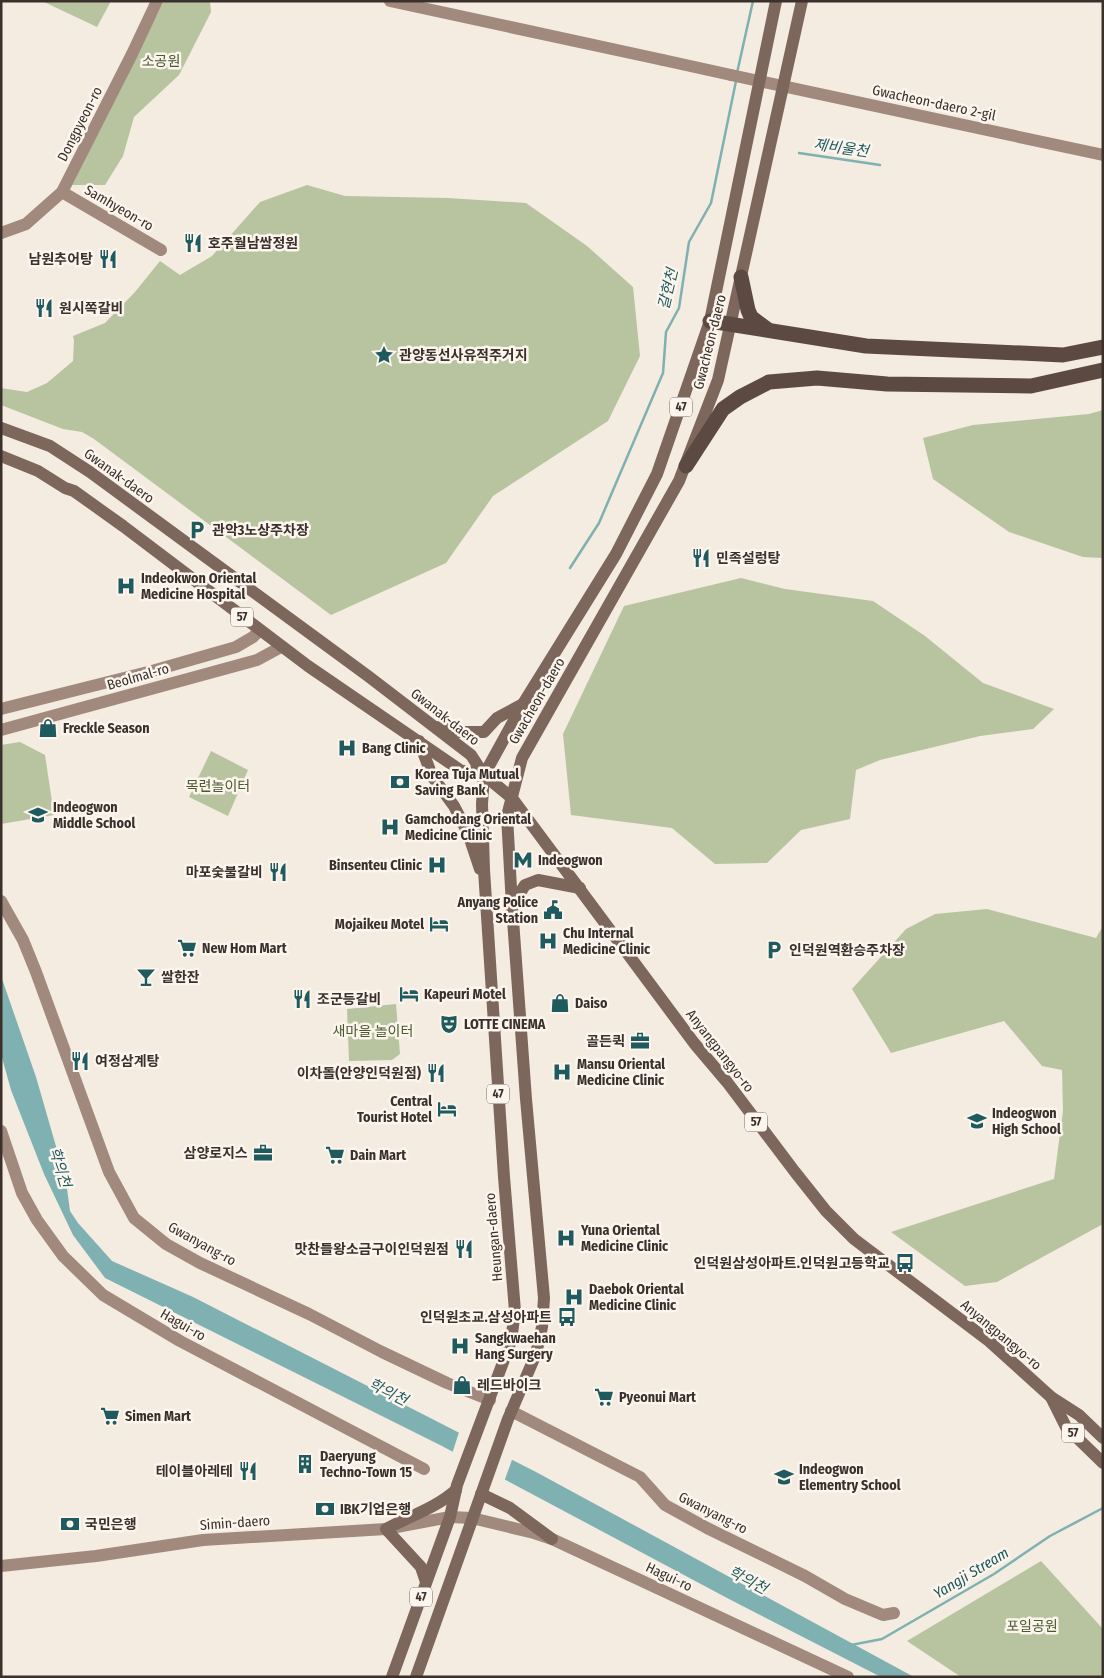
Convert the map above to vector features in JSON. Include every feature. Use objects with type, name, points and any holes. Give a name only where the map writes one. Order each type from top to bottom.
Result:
[{"type":"highway","points":[[741,277],[751,317],[768,330]]},
{"type":"highway","points":[[710,322],[866,346],[1063,356],[1103,347]]},
{"type":"highway","points":[[686,466],[723,409],[740,396],[769,382],[817,378],[887,384],[1031,386],[1103,370]]},
{"type":"main road","name":"Gwacheon-daero","points":[[484,775],[523,704],[616,554],[657,474],[710,322],[776,1]]},
{"type":"main road","name":"Gwacheon-daero","points":[[512,798],[522,758],[686,466],[718,380],[802,1]]},
{"type":"main road","name":"Gwanak-daero","points":[[1,428],[50,446],[90,472],[432,724],[471,755],[484,775]]},
{"type":"main road","name":"57","points":[[1,456],[38,471],[74,492],[123,526],[281,647],[460,770],[484,775]]},
{"type":"main road","points":[[432,724],[458,732],[484,732],[497,718],[523,704]]},
{"type":"main road","points":[[419,741],[432,776],[454,806],[468,833],[485,884]]},
{"type":"main road","name":"Anyangpangyo-ro","points":[[484,775],[512,798],[694,1043],[727,1082],[794,1172],[826,1211],[854,1239],[989,1341],[1051,1397],[1079,1415],[1103,1438]]},
{"type":"main road","name":"Heungan-daero","points":[[392,1677],[450,1517],[460,1476],[511,1341],[515,1311],[503,1170],[485,884],[482,804],[484,775]]},
{"type":"main road","name":"47","points":[[416,1677],[510,1415],[536,1354],[542,1327],[544,1298],[512,906],[507,816],[512,798]]},
{"type":"main road","points":[[512,906],[525,885],[538,880],[580,888]]},
{"type":"main road","name":"Anyangpangyo-ro","points":[[1051,1397],[1066,1427],[1103,1463]]},
{"type":"main road","points":[[426,1582],[421,1567],[386,1529],[437,1506],[456,1490]]},
{"type":"main road","points":[[482,1491],[510,1508],[552,1539]]},
{"type":"street","name":"Dongpyeon-ro","points":[[1,233],[26,224],[35,218],[62,192],[157,1]]},
{"type":"street","name":"Gwacheon-daero 2-gil","points":[[390,1],[1103,155]]},
{"type":"street","name":"Samhyeon-ro","points":[[62,192],[161,250]]},
{"type":"street","name":"Beolmal-ro","points":[[1,709],[152,671],[236,647],[253,637],[260,630]]},
{"type":"street","name":"Beolmal-ro","points":[[1,730],[257,660],[281,647]]},
{"type":"street","name":"Gwanyang-ro","points":[[1,901],[23,940],[36,972],[109,1172],[134,1218],[166,1244],[200,1262],[488,1404]]},
{"type":"street","name":"Hagui-ro","points":[[1,1131],[22,1194],[37,1220],[63,1256],[103,1295],[180,1341],[424,1469]]},
{"type":"street","name":"Gwanyang-ro","points":[[510,1415],[640,1477],[665,1505],[805,1576],[846,1599],[889,1614]]},
{"type":"street","name":"Simin-daero","points":[[1,1566],[96,1556],[203,1540],[386,1529],[450,1517],[472,1518]]},
{"type":"street","name":"Hagui-ro","points":[[472,1518],[552,1539],[848,1677]]},
{"type":"green space","points":[[42,1],[111,1],[97,27]]},
{"type":"green space","name":"소공원","points":[[164,1],[210,1],[211,12],[179,75],[134,117],[123,156],[105,185],[72,185]]},
{"type":"green space","points":[[307,185],[345,196],[448,198],[526,203],[587,246],[633,287],[640,356],[608,421],[493,496],[446,563],[331,615],[94,439],[82,432],[63,429],[1,405],[1,388],[27,392],[47,383],[73,361],[73,336],[105,323],[135,292],[160,261],[180,275],[212,256],[260,202]]},
{"type":"green space","points":[[1103,410],[1103,558],[1083,557],[1009,532],[933,479],[923,438],[973,425],[1089,414]]},
{"type":"green space","points":[[741,578],[785,589],[873,601],[925,636],[983,683],[1054,709],[1033,729],[980,736],[880,760],[856,770],[850,819],[801,830],[767,863],[715,864],[672,828],[571,815],[563,734],[624,606]]},
{"type":"green space","points":[[20,742],[45,755],[54,815],[1,824],[1,745]]},
{"type":"green space","name":"목련놀이터","points":[[211,751],[248,770],[228,816],[189,797]]},
{"type":"green space","points":[[987,909],[1096,938],[1103,926],[1103,1224],[997,1282],[965,1286],[891,1232],[1054,1179],[1063,1111],[1062,1070],[1042,1066],[1004,1021],[891,1053],[852,989],[906,929],[935,914]]},
{"type":"green space","name":"새마을 놀이터","points":[[396,1004],[400,1054],[392,1060],[349,1061],[347,1009]]},
{"type":"green space","name":"포일공원","points":[[1041,1561],[1103,1629],[1103,1675],[1101,1677],[961,1677],[907,1641]]},
{"type":"water","name":"학의천","points":[[1,976],[36,1077],[66,1181],[70,1211],[78,1223],[112,1261],[193,1297],[536,1472],[914,1677],[881,1677],[729,1599],[442,1446],[105,1278],[73,1235],[44,1174],[11,1090],[1,1054]]},
{"type":"pier","points":[[460,1429],[513,1457],[504,1482],[452,1454]]},
{"type":"waterway","name":"갈현천","points":[[737,73],[753,1]]},
{"type":"waterway","name":"갈현천","points":[[570,568],[599,523],[663,373],[666,332],[679,308],[689,242],[711,203],[736,81]]},
{"type":"waterway","name":"제비울천","points":[[799,153],[880,165]]},
{"type":"waterway","name":"Yangji Stream","points":[[851,1645],[882,1639],[994,1574],[1050,1536],[1103,1508]]},
{"type":"place","name":"호주월남쌈정원","points":[[193,243]]},
{"type":"place","name":"남원추어탕","points":[[108,259]]},
{"type":"place","name":"원시쪽갈비","points":[[44,308]]},
{"type":"place","name":"관양동선사유적주거지","points":[[384,355]]},
{"type":"place","name":"관악3노상주차장","points":[[197,530]]},
{"type":"place","name":"민족설렁탕","points":[[701,558]]},
{"type":"place","name":"Indeokwon Oriental Medicine Hospital","points":[[126,586]]},
{"type":"place","name":"Freckle Season","points":[[48,728]]},
{"type":"place","name":"Bang Clinic","points":[[347,748]]},
{"type":"place","name":"Korea Tuja Mutual Saving Bank","points":[[400,782]]},
{"type":"place","name":"Indeogwon Middle School","points":[[38,815]]},
{"type":"place","name":"Gamchodang Oriental Medicine Clinic","points":[[390,827]]},
{"type":"place","name":"Indeogwon","points":[[523,860]]},
{"type":"place","name":"Binsenteu Clinic","points":[[437,865]]},
{"type":"place","name":"마포숯불갈비","points":[[278,872]]},
{"type":"place","name":"Anyang Police Station","points":[[553,910]]},
{"type":"place","name":"Mojaikeu Motel","points":[[439,924]]},
{"type":"place","name":"Chu Internal Medicine Clinic","points":[[548,941]]},
{"type":"place","name":"New Hom Mart","points":[[187,948]]},
{"type":"place","name":"인덕원역환승주차장","points":[[774,950]]},
{"type":"place","name":"쌀한잔","points":[[146,977]]},
{"type":"place","name":"Kapeuri Motel","points":[[409,994]]},
{"type":"place","name":"조군등갈비","points":[[302,999]]},
{"type":"place","name":"Daiso","points":[[560,1003]]},
{"type":"place","name":"LOTTE CINEMA","points":[[449,1024]]},
{"type":"place","name":"골든퀵","points":[[640,1041]]},
{"type":"place","name":"여정삼계탕","points":[[80,1061]]},
{"type":"place","name":"Mansu Oriental Medicine Clinic","points":[[562,1072]]},
{"type":"place","name":"이차돌(안양인덕원점)","points":[[436,1073]]},
{"type":"place","name":"Central Tourist Hotel","points":[[447,1109]]},
{"type":"place","name":"Indeogwon High School","points":[[977,1121]]},
{"type":"place","name":"삼양로지스","points":[[263,1153]]},
{"type":"place","name":"Dain Mart","points":[[335,1155]]},
{"type":"place","name":"Yuna Oriental Medicine Clinic","points":[[566,1238]]},
{"type":"place","name":"맛찬들왕소금구이인덕원점","points":[[464,1249]]},
{"type":"place","name":"인덕원삼성아파트.인덕원고등학교","points":[[905,1263]]},
{"type":"place","name":"Daebok Oriental Medicine Clinic","points":[[574,1297]]},
{"type":"place","name":"인덕원초교.삼성아파트","points":[[567,1317]]},
{"type":"place","name":"Sangkwaehan Hang Surgery","points":[[460,1346]]},
{"type":"place","name":"레드바이크","points":[[462,1385]]},
{"type":"place","name":"Pyeonui Mart","points":[[604,1397]]},
{"type":"place","name":"Simen Mart","points":[[110,1416]]},
{"type":"place","name":"Daeryung Techno-Town 15","points":[[305,1464]]},
{"type":"place","name":"테이블아레테","points":[[248,1471]]},
{"type":"place","name":"Indeogwon Elementry School","points":[[784,1477]]},
{"type":"place","name":"IBK기업은행","points":[[325,1509]]},
{"type":"place","name":"국민은행","points":[[70,1524]]}]
